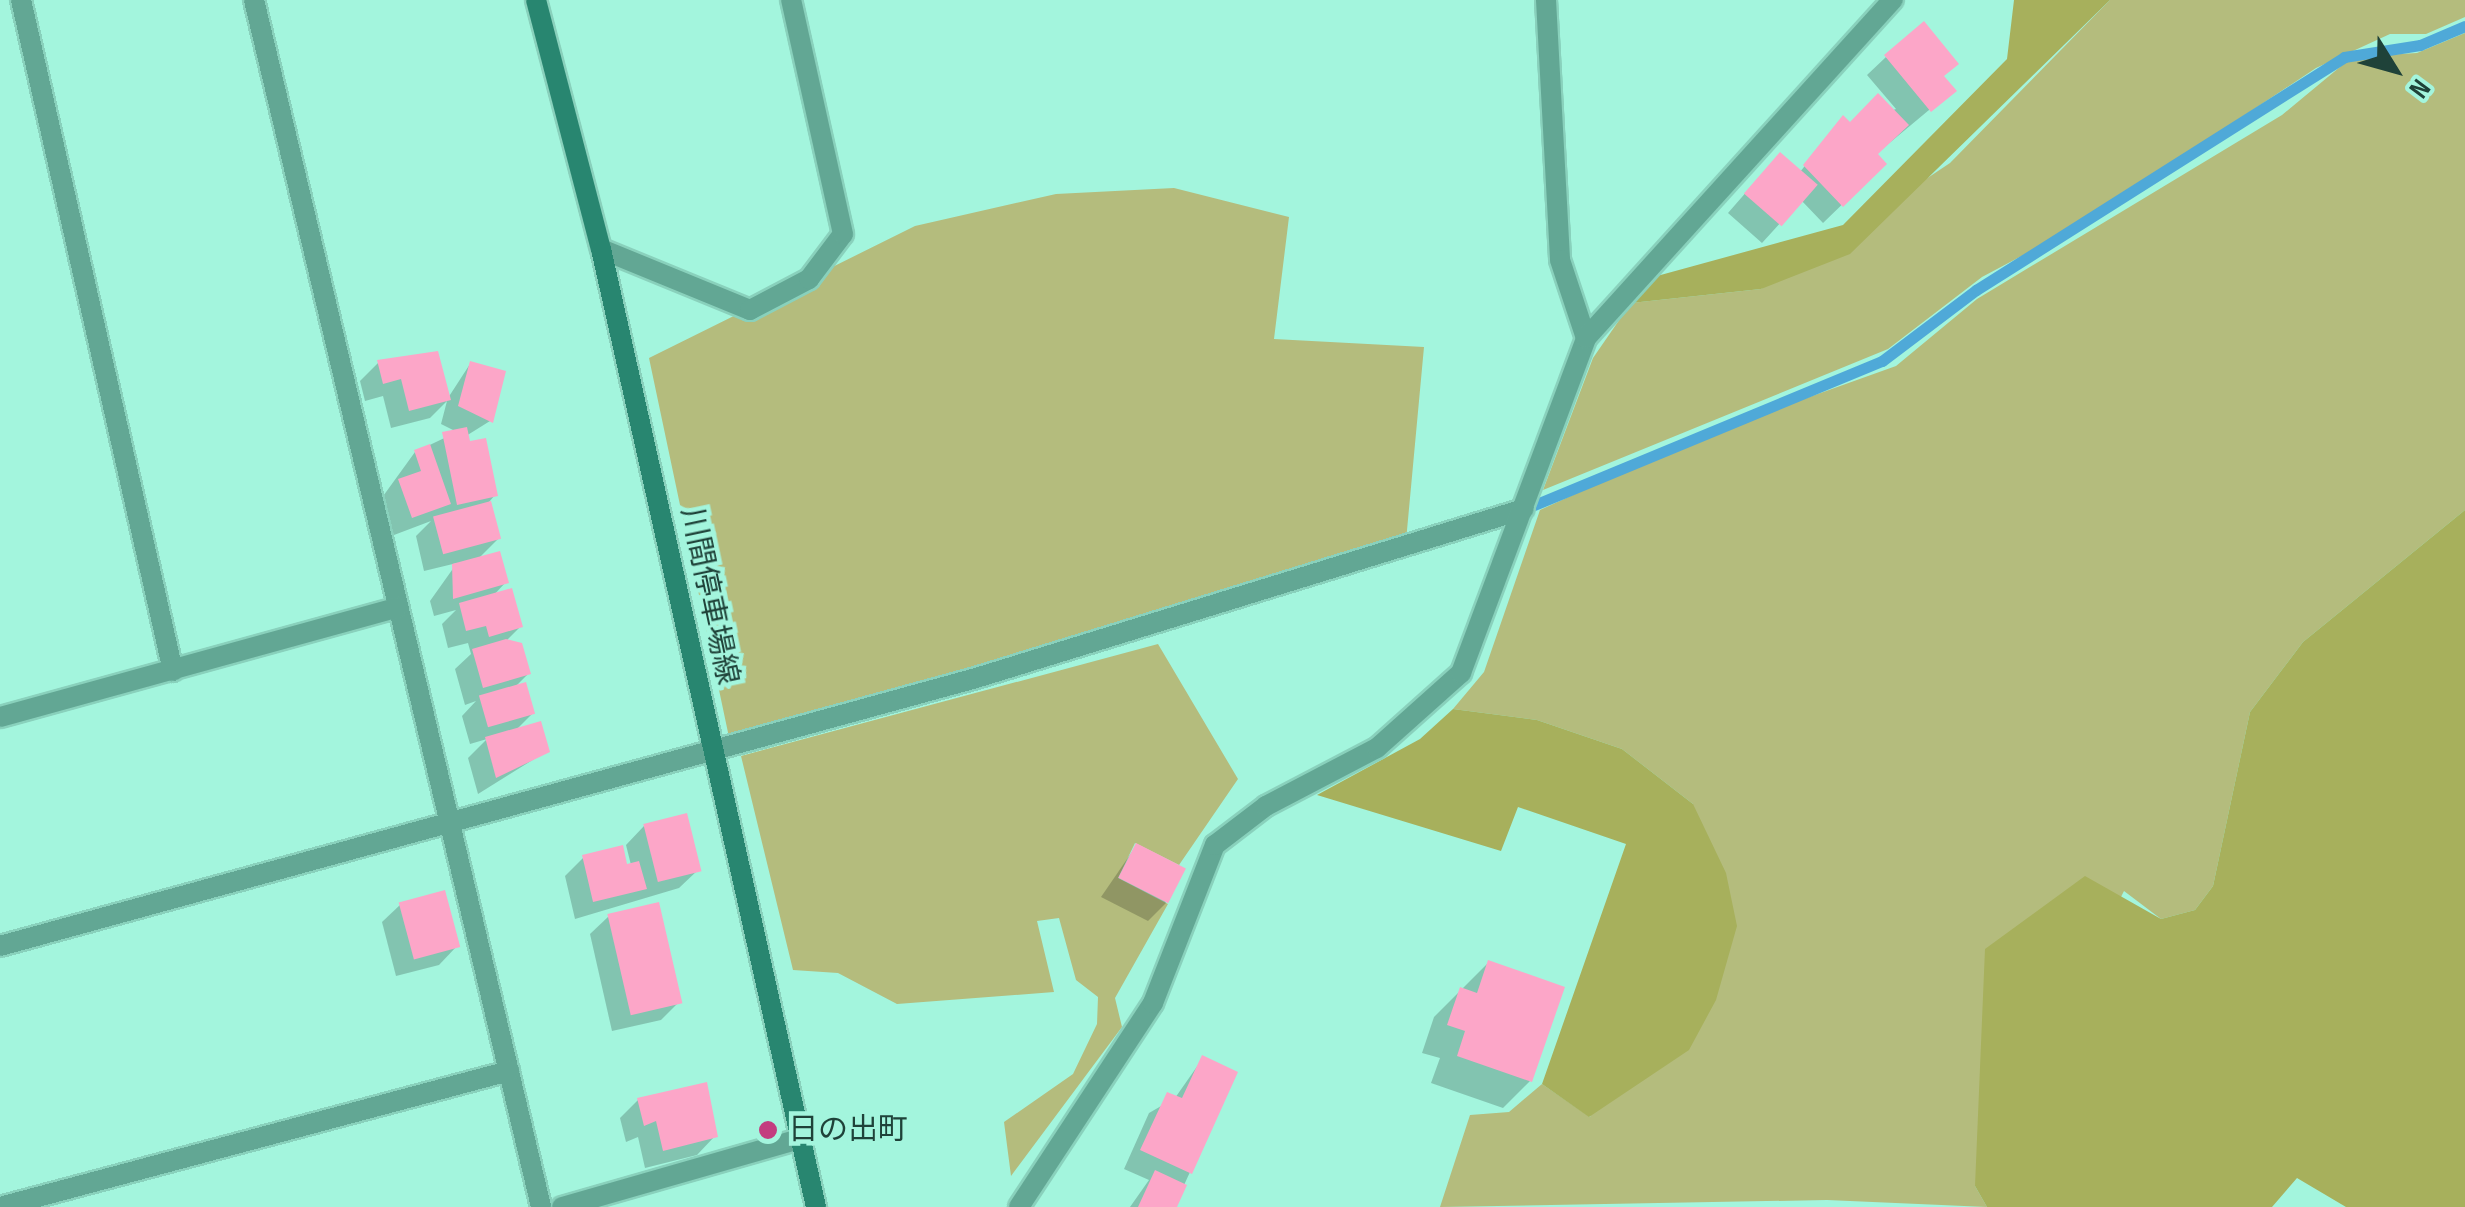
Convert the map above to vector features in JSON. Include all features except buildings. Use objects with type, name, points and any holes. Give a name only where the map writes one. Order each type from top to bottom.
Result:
[{"type":"main road","name":"川間停車場線","points":[[536,0],[601,249],[816,1207]]},
{"type":"street","points":[[21,0],[173,671]]},
{"type":"street","points":[[254,0],[541,1207]]},
{"type":"street","points":[[601,249],[750,310],[820,264],[842,234],[790,0]]},
{"type":"street","points":[[1546,0],[1560,260],[1586,338]]},
{"type":"street","points":[[1019,1207],[1153,1003],[1215,845],[1266,806],[1377,748],[1434,702],[1460,672],[1586,338],[1893,0]]},
{"type":"street","points":[[0,946],[450,828],[1524,510]]},
{"type":"street","points":[[0,717],[398,607]]},
{"type":"street","points":[[0,1207],[509,1071]]},
{"type":"street","points":[[562,1207],[803,1138]]},
{"type":"green space","points":[[2014,0],[2110,0],[1850,254],[1761,289],[1631,303],[1657,276],[1843,225],[2007,59]]},
{"type":"green space","points":[[2110,0],[2465,0],[2465,17],[2426,34],[2390,34],[2316,68],[2078,226],[1982,277],[1888,349],[1543,490],[1593,358],[1631,303],[1761,289],[1950,163]]},
{"type":"green space","points":[[2465,33],[2465,510],[2303,642],[2250,712],[2213,886],[2195,910],[2161,919],[2124,891],[1975,1186],[1987,1207],[1827,1200],[1440,1207],[1470,1115],[1509,1112],[1542,1084],[1590,1117],[1693,804],[1622,749],[1537,720],[1453,709],[1484,672],[1540,510],[1709,433],[1896,366],[1977,299],[2282,115],[2352,57],[2417,53]]},
{"type":"green space","points":[[1174,188],[1289,217],[1274,339],[1424,347],[1406,541],[730,742],[649,358],[915,226],[1056,194]]},
{"type":"green space","points":[[2465,510],[2465,1207],[2346,1207],[2297,1178],[2272,1207],[1987,1207],[1975,1186],[1985,949],[2085,876],[2161,919],[2195,910],[2213,886],[2250,712],[2303,642]]},
{"type":"green space","points":[[1158,644],[1238,779],[1179,865],[1135,843],[1118,878],[1168,904],[1115,998],[1122,1027],[1011,1176],[1004,1122],[1073,1074],[1097,1024],[1098,997],[1076,980],[1059,918],[1037,921],[1054,992],[897,1004],[838,973],[793,970],[741,756]]},
{"type":"green space","points":[[1453,709],[1537,720],[1622,749],[1693,804],[1726,873],[1737,926],[1716,1000],[1689,1050],[1589,1117],[1542,1084],[1626,844],[1518,807],[1501,851],[1317,795],[1420,739]]},
{"type":"waterway","points":[[1522,510],[1882,361],[1976,290],[2344,57],[2420,45],[2465,26]]},
{"type":"place","name":"日の出町","points":[[768,1130]]}]
